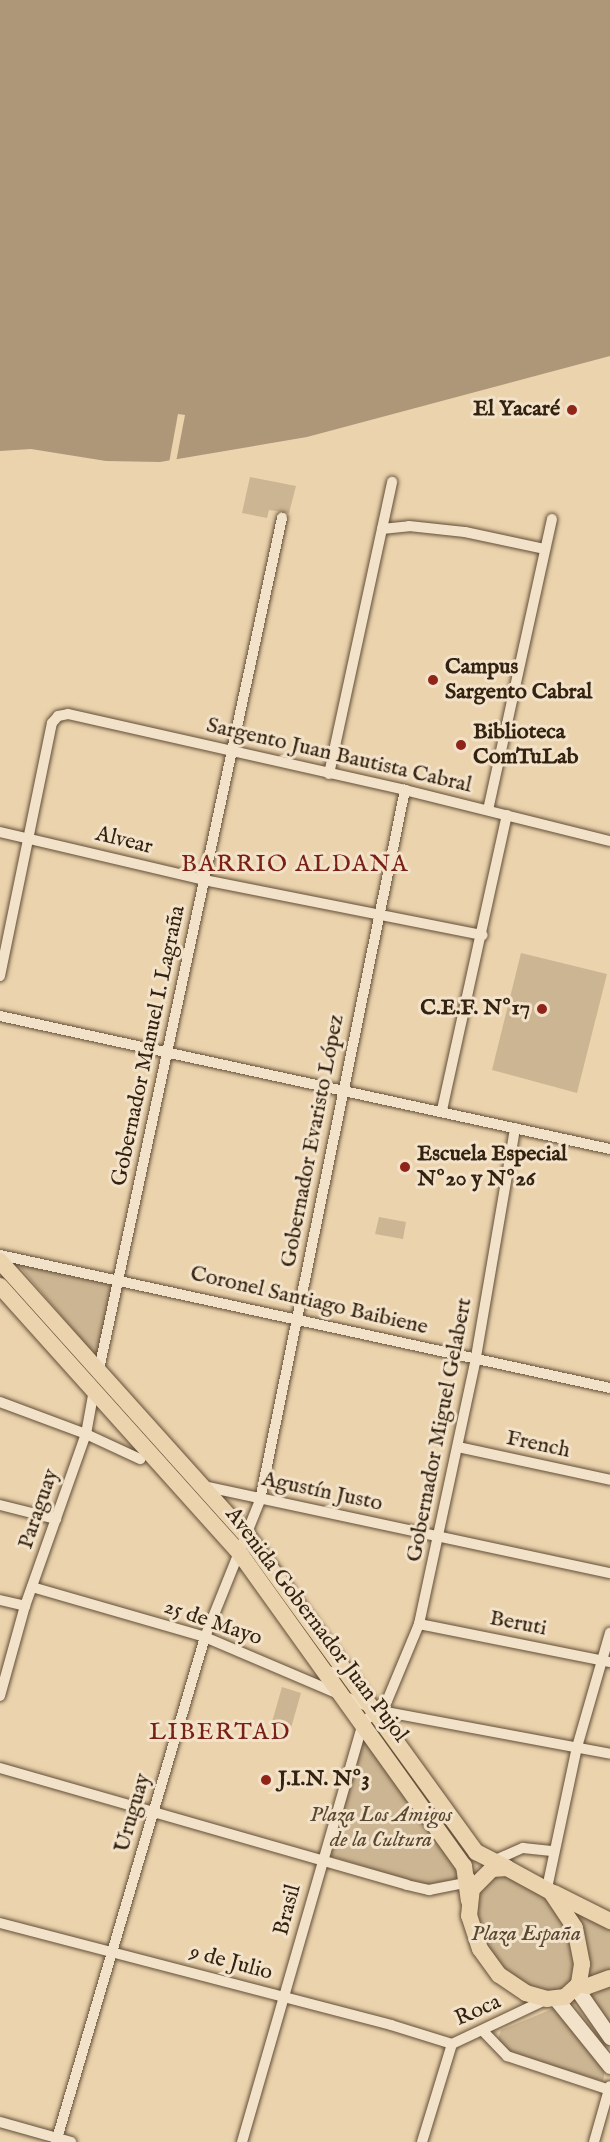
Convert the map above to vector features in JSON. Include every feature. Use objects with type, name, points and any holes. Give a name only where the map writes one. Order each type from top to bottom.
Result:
[{"type":"main road","name":"Avenida Gobernador Juan Pujol","points":[[0,1261],[240,1555],[445,1838],[487,1871]]},
{"type":"main road","name":"Avenida Gobernador Juan Pujol","points":[[0,1286],[97,1379],[120,1394],[248,1537],[376,1710],[487,1871]]},
{"type":"main road","points":[[610,1921],[549,1890],[487,1871],[469,1901],[473,1933],[489,1963],[514,1986],[551,1999],[610,2066]]},
{"type":"main road","points":[[549,1890],[579,1938],[582,1951],[578,1986],[610,2037]]},
{"type":"main road","points":[[551,1999],[578,1986],[588,1986],[610,1978]]},
{"type":"street","points":[[329,774],[392,482]]},
{"type":"street","name":"Gobernador Manuel I. Lagraña","points":[[97,1379],[121,1278],[282,518]]},
{"type":"street","points":[[488,810],[552,519]]},
{"type":"street","points":[[382,529],[409,526],[465,532],[545,549]]},
{"type":"street","name":"Sargento Juan Bautista Cabral","points":[[29,838],[52,723],[58,716],[68,714],[405,790],[610,841]]},
{"type":"street","name":"Gobernador Evaristo López","points":[[261,1500],[376,914],[405,790]]},
{"type":"street","points":[[442,1110],[483,935],[507,815]]},
{"type":"street","points":[[0,845],[2,833]]},
{"type":"street","name":"Alvear","points":[[2,833],[204,880],[483,935]]},
{"type":"street","points":[[0,976],[29,838]]},
{"type":"street","points":[[0,1016],[442,1110],[610,1149]]},
{"type":"street","name":"Gobernador Miguel Gelabert","points":[[363,1723],[387,1701],[419,1624],[440,1537],[476,1357],[515,1128]]},
{"type":"street","name":"Coronel Santiago Baibiene","points":[[0,1255],[121,1278],[298,1320],[610,1388]]},
{"type":"street","name":"Paraguay","points":[[0,1696],[25,1606],[86,1434],[97,1379]]},
{"type":"street","points":[[0,1402],[86,1434],[140,1459]]},
{"type":"street","name":"French","points":[[458,1447],[610,1480]]},
{"type":"street","name":"Agustín Justo","points":[[203,1486],[610,1573]]},
{"type":"street","name":"Uruguay","points":[[57,2140],[205,1637],[248,1537],[261,1500]]},
{"type":"street","points":[[0,1505],[56,1519]]},
{"type":"street","name":"25 de Mayo","points":[[32,1587],[205,1637],[340,1692],[376,1710],[610,1754]]},
{"type":"street","points":[[0,1600],[25,1606]]},
{"type":"street","name":"Beruti","points":[[419,1624],[606,1662]]},
{"type":"street","points":[[549,1890],[554,1851],[577,1747],[606,1662],[610,1633]]},
{"type":"street","name":"Brasil","points":[[242,2142],[321,1861],[363,1723]]},
{"type":"street","points":[[0,1768],[153,1814],[429,1890],[461,1884],[487,1871],[523,1848],[554,1851]]},
{"type":"street","name":"9 de Julio","points":[[0,1923],[284,1997],[452,2044]]},
{"type":"street","name":"Roca","points":[[422,2142],[452,2044],[551,1999]]},
{"type":"street","points":[[483,2031],[507,2056],[609,2088],[594,2142]]},
{"type":"street","points":[[0,2122],[57,2140],[71,2142]]},
{"type":"green space","points":[[250,477],[296,486],[289,513],[269,510],[267,518],[242,513]]},
{"type":"green space","points":[[521,953],[607,974],[577,1093],[492,1070]]},
{"type":"green space","points":[[379,1217],[406,1222],[403,1239],[375,1234]]},
{"type":"green space","points":[[15,1261],[113,1281],[97,1358]]},
{"type":"green space","points":[[282,1687],[301,1693],[291,1728],[272,1722]]},
{"type":"green space","name":"Plaza Los Amigos de la Cultura","points":[[364,1734],[458,1864],[457,1879],[426,1885],[330,1856]]},
{"type":"green space","name":"Plaza España","points":[[493,1875],[519,1877],[557,1907],[577,1951],[573,1980],[553,1995],[523,1987],[489,1956],[473,1908],[485,1880]]},
{"type":"green space","points":[[577,1912],[610,1928],[610,1972],[590,1979],[587,1976]]},
{"type":"green space","points":[[610,1984],[610,2027],[590,1997]]},
{"type":"green space","points":[[557,2007],[605,2070],[603,2081],[506,2053],[497,2043],[501,2030]]},
{"type":"shaded area","points":[[0,0],[610,0],[610,356],[307,437],[160,462],[106,461],[31,449],[0,451]]},
{"type":"pier","points":[[178,414],[185,415],[176,462],[169,463]]},
{"type":"place","name":"El Yacaré","points":[[572,410]]},
{"type":"place","name":"Campus Sargento Cabral","points":[[433,680]]},
{"type":"place","name":"Biblioteca ComTuLab","points":[[461,745]]},
{"type":"place","name":"C.E.F. Nº17","points":[[542,1009]]},
{"type":"place","name":"Escuela Especial Nº20 y Nº26","points":[[405,1167]]},
{"type":"place","name":"J.I.N. Nº3","points":[[266,1780]]},
{"type":"district","name":"BARRIO ALDANA","points":[[295,865]]},
{"type":"district","name":"LIBERTAD","points":[[220,1733]]}]
